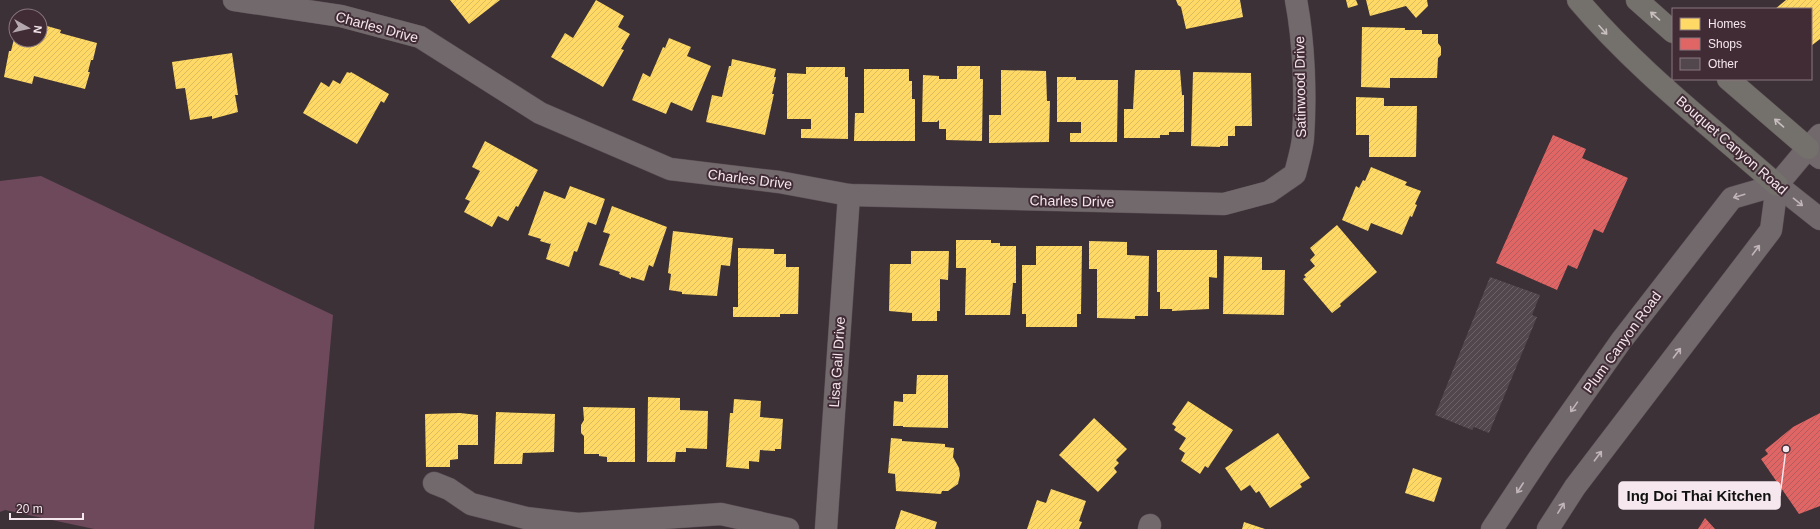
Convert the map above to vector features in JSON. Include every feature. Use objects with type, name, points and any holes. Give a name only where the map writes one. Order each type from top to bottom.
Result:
[{"type":"main road","name":"Bouquet Canyon Road","points":[[1578,0],[1605,32],[1638,63],[1777,184]]},
{"type":"main road","points":[[1637,0],[1672,31]]},
{"type":"main road","points":[[1729,80],[1816,147]]},
{"type":"street","name":"Charles Drive","points":[[234,0],[341,16],[420,37],[540,113],[670,169],[779,182],[849,195],[1224,204],[1269,192],[1295,174]]},
{"type":"street","name":"Satinwood Drive","points":[[1295,174],[1303,139],[1302,47],[1296,0]]},
{"type":"street","points":[[1548,529],[1575,487],[1771,230],[1777,184],[1816,147]]},
{"type":"street","name":"Bouquet Canyon Road","points":[[1777,184],[1820,219]]},
{"type":"street","name":"Plum Canyon Road","points":[[1492,529],[1541,455],[1621,341],[1732,198],[1777,184]]},
{"type":"street","name":"Lisa Gail Drive","points":[[826,529],[849,195]]},
{"type":"street","points":[[434,483],[449,489],[470,504],[526,518],[578,524],[721,514],[788,529]]},
{"type":"shaded area","points":[[41,176],[333,315],[314,529],[94,529],[5,510],[0,512],[0,181]]},
{"type":"building: Homes","points":[[450,0],[500,0],[469,24]]},
{"type":"building: Homes","points":[[596,0],[624,16],[618,27],[630,34],[621,49],[624,50],[603,87],[551,57],[565,33],[573,38]]},
{"type":"building: Homes","points":[[1176,0],[1240,0],[1243,17],[1186,29],[1181,7],[1178,5]]},
{"type":"building: Homes","points":[[1346,0],[1356,0],[1358,5],[1348,8]]},
{"type":"building: Homes","points":[[1366,0],[1427,0],[1428,6],[1416,18],[1406,6],[1370,16]]},
{"type":"building: Homes","points":[[1786,0],[1820,0],[1820,39],[1812,45],[1812,8],[1776,8]]},
{"type":"building: Homes","points":[[48,26],[61,30],[60,33],[97,43],[93,60],[91,60],[88,72],[90,72],[85,89],[34,76],[32,84],[4,77],[9,51],[11,51],[12,48],[48,48]]},
{"type":"building: Homes","points":[[1362,27],[1405,28],[1405,30],[1422,30],[1422,34],[1438,34],[1438,43],[1441,47],[1441,55],[1438,58],[1437,78],[1390,78],[1390,88],[1361,87]]},
{"type":"building: Homes","points":[[669,38],[691,47],[687,56],[711,66],[692,111],[671,102],[666,114],[632,100],[643,73],[650,77],[663,47],[665,48]]},
{"type":"building: Homes","points":[[232,53],[238,95],[235,95],[238,112],[212,119],[212,116],[190,120],[185,88],[176,89],[172,62]]},
{"type":"building: Homes","points":[[732,59],[776,69],[774,77],[776,77],[772,94],[774,94],[765,135],[706,122],[712,95],[722,97]]},
{"type":"building: Homes","points":[[957,66],[980,66],[980,79],[983,79],[982,141],[946,140],[946,129],[939,129],[939,120],[937,122],[922,122],[923,75],[939,76],[939,79],[957,79]]},
{"type":"building: Homes","points":[[806,67],[845,67],[845,77],[848,77],[848,139],[801,138],[801,129],[811,129],[811,119],[787,119],[787,73],[806,74]]},
{"type":"building: Homes","points":[[864,69],[909,69],[909,81],[912,81],[912,99],[915,99],[915,141],[854,141],[855,113],[864,113]]},
{"type":"building: Homes","points":[[1001,70],[1046,71],[1047,101],[1050,101],[1049,142],[989,143],[989,115],[1001,115]]},
{"type":"building: Homes","points":[[1135,70],[1180,70],[1182,95],[1184,95],[1184,132],[1169,132],[1169,135],[1160,135],[1160,138],[1124,138],[1124,109],[1133,109]]},
{"type":"building: Homes","points":[[347,72],[351,72],[389,94],[384,103],[381,101],[357,144],[303,113],[321,82],[329,87],[333,80],[340,84]]},
{"type":"building: Homes","points":[[1193,72],[1251,73],[1252,126],[1235,126],[1235,136],[1228,136],[1228,146],[1191,146]]},
{"type":"building: Homes","points":[[1057,77],[1076,77],[1076,80],[1118,80],[1117,142],[1070,142],[1070,133],[1081,133],[1081,122],[1057,122]]},
{"type":"building: Homes","points":[[1356,97],[1384,98],[1384,106],[1417,106],[1416,157],[1369,157],[1369,135],[1356,135]]},
{"type":"building: Homes","points":[[485,141],[538,170],[518,207],[516,206],[508,221],[498,216],[492,227],[464,212],[470,201],[465,199],[480,171],[472,167]]},
{"type":"building: Homes","points":[[1371,167],[1407,182],[1405,185],[1421,191],[1415,204],[1417,205],[1412,217],[1410,216],[1402,235],[1371,223],[1368,231],[1342,220],[1356,186],[1359,188],[1363,180],[1365,181]]},
{"type":"building: Homes","points":[[570,186],[605,199],[596,225],[588,222],[577,252],[574,251],[569,267],[546,259],[551,243],[540,241],[541,239],[528,235],[544,191],[565,199]]},
{"type":"building: Homes","points":[[612,206],[667,227],[653,267],[649,265],[644,281],[631,277],[631,279],[619,274],[620,272],[599,265],[610,234],[603,232]]},
{"type":"building: Homes","points":[[1337,225],[1377,272],[1340,304],[1341,306],[1332,313],[1303,279],[1306,277],[1304,275],[1315,266],[1310,260],[1315,255],[1310,248]]},
{"type":"building: Homes","points":[[673,231],[733,238],[730,266],[721,265],[717,296],[682,294],[682,292],[669,290],[671,274],[668,273]]},
{"type":"building: Homes","points":[[956,240],[991,240],[991,243],[1000,243],[1000,246],[1016,246],[1016,283],[1013,283],[1010,315],[965,315],[966,268],[956,268]]},
{"type":"building: Homes","points":[[1089,241],[1127,242],[1127,255],[1149,256],[1148,316],[1135,316],[1135,319],[1097,318],[1097,269],[1089,269]]},
{"type":"building: Homes","points":[[1036,246],[1082,246],[1081,314],[1077,314],[1077,327],[1026,327],[1026,314],[1022,314],[1022,265],[1036,265]]},
{"type":"building: Homes","points":[[738,248],[774,249],[774,254],[786,254],[786,267],[799,267],[798,314],[780,314],[780,317],[733,317],[733,307],[738,307]]},
{"type":"building: Homes","points":[[1157,250],[1217,250],[1217,278],[1209,277],[1209,309],[1172,311],[1172,309],[1160,309],[1160,292],[1157,292]]},
{"type":"building: Homes","points":[[911,251],[949,251],[948,280],[940,279],[940,311],[937,311],[937,321],[912,321],[912,313],[889,311],[890,264],[911,264]]},
{"type":"building: Homes","points":[[1224,256],[1262,257],[1262,270],[1285,270],[1284,315],[1223,314]]},
{"type":"building: Homes","points":[[917,375],[948,375],[948,428],[893,426],[894,401],[903,402],[903,394],[916,394]]},
{"type":"building: Homes","points":[[648,397],[680,398],[680,410],[708,411],[707,449],[686,448],[686,452],[676,452],[675,462],[647,462]]},
{"type":"building: Homes","points":[[734,399],[761,401],[760,417],[783,419],[781,449],[775,449],[775,451],[760,450],[759,462],[749,461],[749,469],[726,467],[730,413],[733,413]]},
{"type":"building: Homes","points":[[1188,401],[1233,430],[1208,468],[1205,466],[1200,474],[1181,461],[1185,453],[1179,449],[1186,438],[1174,430],[1176,427],[1172,424]]},
{"type":"building: Homes","points":[[583,407],[635,408],[635,462],[607,462],[607,457],[599,456],[599,454],[584,454],[584,436],[581,433],[581,425],[584,420]]},
{"type":"building: Homes","points":[[496,412],[555,414],[554,452],[523,453],[522,464],[494,464]]},
{"type":"building: Homes","points":[[460,413],[478,415],[478,445],[458,445],[458,459],[450,460],[450,467],[426,467],[425,414]]},
{"type":"building: Homes","points":[[1094,418],[1127,449],[1116,460],[1119,463],[1114,468],[1117,472],[1098,492],[1059,455]]},
{"type":"building: Homes","points":[[1278,433],[1310,478],[1300,484],[1302,487],[1270,508],[1259,491],[1256,493],[1250,485],[1241,491],[1225,468]]},
{"type":"building: Homes","points":[[891,438],[902,439],[902,441],[945,444],[945,447],[954,448],[953,457],[959,468],[960,475],[958,484],[948,491],[942,491],[941,494],[896,491],[895,474],[888,473]]},
{"type":"building: Homes","points":[[1413,468],[1442,478],[1434,502],[1405,493]]},
{"type":"building: Homes","points":[[1051,489],[1086,501],[1079,521],[1082,522],[1079,529],[1027,529],[1037,500],[1046,503]]},
{"type":"building: Homes","points":[[901,510],[937,522],[935,529],[895,529]]},
{"type":"building: Homes","points":[[1244,522],[1265,529],[1242,529]]},
{"type":"building: Shops","points":[[1553,135],[1586,149],[1582,158],[1628,178],[1603,233],[1594,229],[1577,269],[1568,265],[1557,290],[1496,263]]},
{"type":"building: Shops","points":[[1820,413],[1820,506],[1799,514],[1761,459],[1768,454],[1765,450],[1793,427]]},
{"type":"building: Shops","points":[[1705,518],[1715,529],[1698,529]]},
{"type":"building: Other","points":[[1490,277],[1540,295],[1532,315],[1537,317],[1489,433],[1474,427],[1472,430],[1435,415]]},
{"type":"place","name":"Ing Doi Thai Kitchen","points":[[1786,449]]}]
